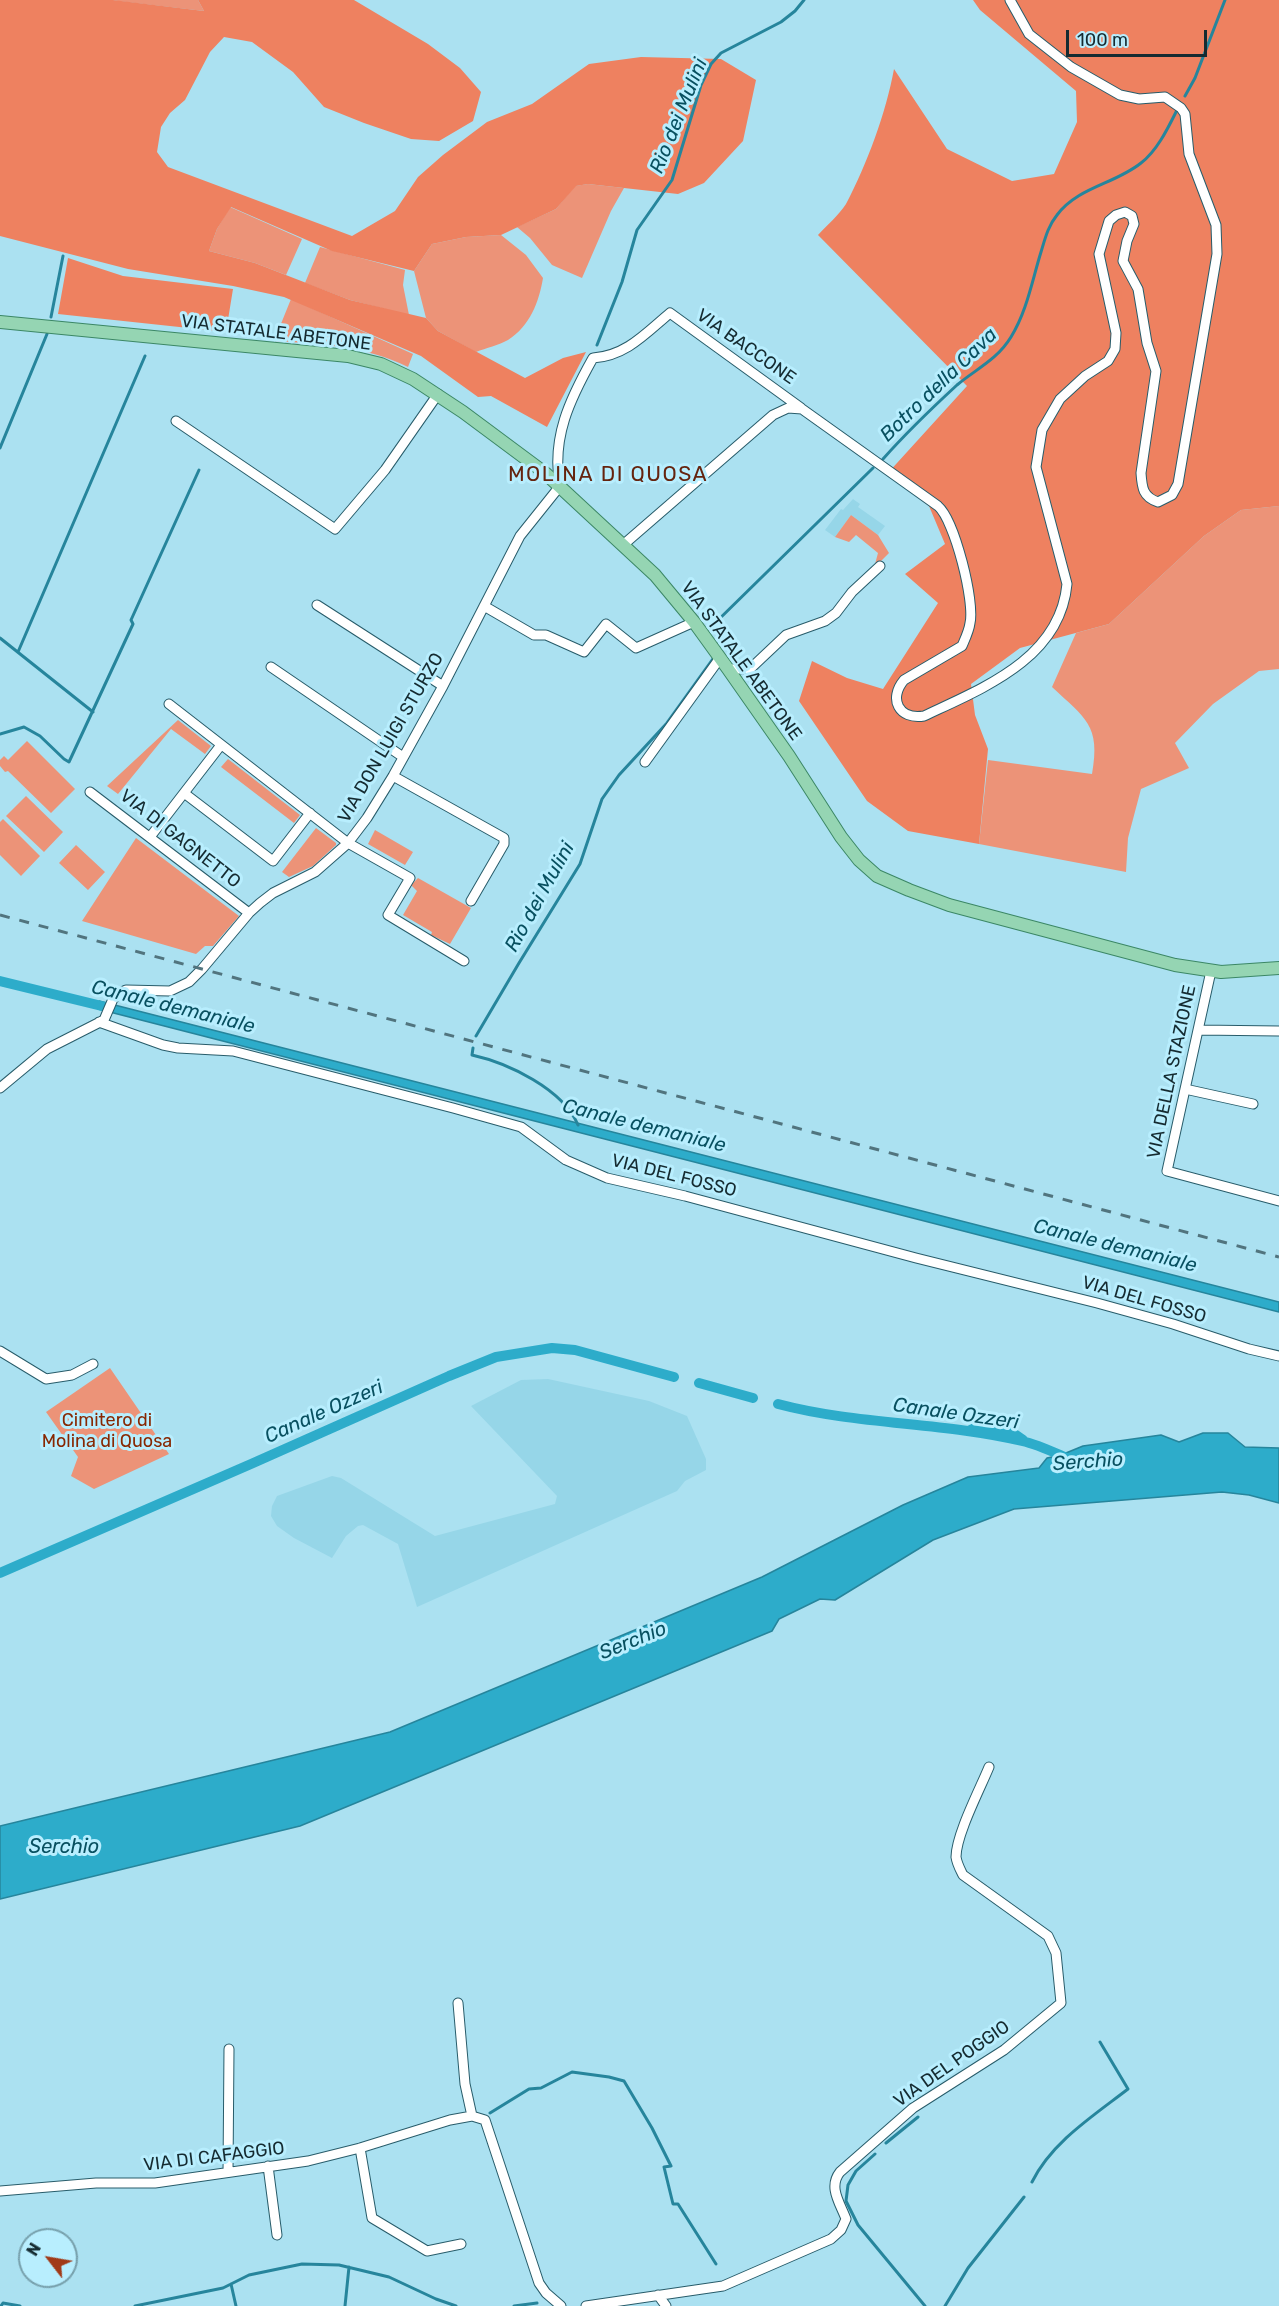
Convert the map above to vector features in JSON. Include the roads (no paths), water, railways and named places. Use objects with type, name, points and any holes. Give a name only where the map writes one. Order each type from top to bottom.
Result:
[{"type":"main road","name":"VIA STATALE ABETONE","points":[[0,322],[348,356],[374,362],[402,374],[438,394],[560,486],[670,591],[789,756],[841,837],[859,860],[877,876],[919,894],[973,912],[1176,965],[1211,971],[1246,972],[1279,968]]},
{"type":"street","name":"VIA BACCONE","points":[[560,486],[556,466],[558,439],[572,396],[593,358],[614,355],[632,346],[670,313],[938,506],[948,519],[958,546],[971,621],[962,646],[904,680],[898,688],[896,698],[901,710],[914,718],[924,716],[1001,679],[1032,655],[1061,614],[1067,584],[1036,467],[1042,430],[1060,399],[1085,376],[1108,361],[1115,349],[1116,333],[1099,254],[1109,221],[1125,212],[1132,216],[1134,224],[1127,241],[1123,261],[1138,289],[1147,343],[1156,371],[1141,473],[1143,490],[1149,499],[1158,502],[1172,495],[1178,484],[1217,254],[1216,225],[1189,154],[1185,114],[1176,102],[1165,97],[1139,99],[1120,95],[1071,67],[1029,34],[1010,0]]},
{"type":"street","points":[[176,421],[335,529],[385,470],[438,394]]},
{"type":"street","points":[[623,545],[773,415],[788,408],[802,409]]},
{"type":"street","name":"VIA DON LUIGI STURZO","points":[[0,1088],[47,1049],[107,1016],[113,999],[126,990],[162,992],[182,986],[202,969],[249,913],[273,893],[315,873],[348,843],[367,818],[393,776],[443,686],[520,536],[560,486]]},
{"type":"street","points":[[728,669],[750,669],[786,635],[825,621],[836,614],[852,592],[880,566]]},
{"type":"street","points":[[317,605],[443,686]]},
{"type":"street","points":[[484,606],[534,635],[546,634],[584,652],[606,624],[636,648],[694,622]]},
{"type":"street","points":[[645,762],[720,658]]},
{"type":"street","points":[[271,667],[403,757]]},
{"type":"street","points":[[169,704],[348,843],[410,878],[388,915],[464,961]]},
{"type":"street","points":[[150,837],[221,745]]},
{"type":"street","points":[[393,776],[488,828],[505,840],[471,901]]},
{"type":"street","name":"VIA DI GAGNETTO","points":[[90,792],[249,913]]},
{"type":"street","points":[[184,793],[273,861],[310,813]]},
{"type":"street","name":"VIA DELLA STAZIONE","points":[[1211,971],[1167,1172],[1279,1202]]},
{"type":"street","name":"VIA DEL FOSSO","points":[[99,1022],[163,1045],[233,1051],[521,1127],[566,1160],[607,1178],[685,1196],[905,1255],[1097,1303],[1279,1356]]},
{"type":"street","points":[[1199,1030],[1279,1031]]},
{"type":"street","points":[[1185,1089],[1252,1104]]},
{"type":"street","points":[[0,1351],[46,1379],[72,1375],[93,1364]]},
{"type":"street","name":"VIA DEL POGGIO","points":[[586,2306],[723,2286],[831,2239],[841,2230],[846,2219],[834,2186],[834,2179],[840,2172],[913,2108],[1004,2050],[1061,2003],[1056,1953],[1048,1936],[963,1875],[957,1864],[956,1854],[989,1767]]},
{"type":"street","points":[[458,2003],[465,2084],[472,2116],[485,2120],[539,2283],[546,2293],[561,2306]]},
{"type":"street","points":[[228,2172],[229,2049]]},
{"type":"street","name":"VIA DI CAFAGGIO","points":[[0,2191],[96,2183],[155,2183],[308,2161],[360,2148],[450,2120],[472,2116]]},
{"type":"street","points":[[360,2148],[372,2217],[427,2250],[461,2244]]},
{"type":"street","points":[[268,2166],[277,2235]]},
{"type":"street","points":[[658,2295],[666,2306]]},
{"type":"water","points":[[99,1001],[1279,1302],[1279,1312],[98,1009]]},
{"type":"water","name":"Serchio","points":[[1203,1433],[1228,1433],[1245,1447],[1279,1448],[1279,1503],[1249,1495],[1222,1492],[1014,1509],[933,1540],[835,1600],[820,1599],[779,1619],[772,1631],[300,1826],[0,1899],[0,1826],[390,1732],[762,1577],[903,1505],[968,1477],[1039,1468],[1047,1458],[1083,1446],[1161,1435],[1179,1442]]},
{"type":"waterway","name":"Rio dei Mulini","points":[[597,345],[622,282],[637,230],[672,180],[701,85],[711,64],[721,53],[781,22],[804,0]]},
{"type":"waterway","name":"Botro della Cava","points":[[1185,96],[1195,78],[1225,0]]},
{"type":"waterway","name":"Botro della Cava","points":[[883,459],[947,394],[993,358],[1011,337],[1029,296],[1045,237],[1057,215],[1075,198],[1131,170],[1147,158],[1162,139],[1177,110]]},
{"type":"waterway","points":[[51,317],[63,256]]},
{"type":"waterway","points":[[0,448],[47,334]]},
{"type":"waterway","points":[[18,652],[145,356]]},
{"type":"waterway","name":"Botro della Cava","points":[[710,628],[873,468]]},
{"type":"waterway","points":[[0,734],[24,727],[40,736],[69,762],[133,624],[131,620],[199,470]]},
{"type":"waterway","points":[[0,638],[93,712]]},
{"type":"waterway","name":"Rio dei Mulini","points":[[476,1036],[580,864],[602,799],[619,775],[667,723],[713,659]]},
{"type":"waterway","name":"Canale demaniale","points":[[0,981],[110,1008]]},
{"type":"waterway","name":"Rio dei Mulini","points":[[473,1048],[472,1055],[502,1064],[547,1089],[571,1112],[578,1125]]},
{"type":"waterway","name":"Canale Ozzeri","points":[[0,1573],[496,1357],[552,1348],[575,1350],[674,1377]]},
{"type":"waterway","name":"Canale Ozzeri","points":[[699,1383],[753,1398]]},
{"type":"waterway","name":"Canale Ozzeri","points":[[778,1404],[838,1416],[992,1435],[1035,1445],[1074,1461]]},
{"type":"waterway","points":[[969,1431],[976,1427],[997,1426],[1023,1440]]},
{"type":"waterway","points":[[1032,2182],[1040,2168],[1062,2142],[1128,2089],[1100,2042]]},
{"type":"waterway","points":[[490,2113],[529,2089],[541,2088],[572,2072],[624,2081],[671,2166],[664,2167],[673,2204],[678,2204],[716,2264]]},
{"type":"waterway","points":[[886,2143],[918,2117]]},
{"type":"waterway","points":[[875,2154],[856,2171],[848,2185],[846,2201],[858,2225],[925,2306]]},
{"type":"waterway","points":[[945,2306],[968,2268],[1024,2197]]},
{"type":"waterway","points":[[135,2306],[223,2288],[249,2275],[302,2264],[339,2265],[389,2277],[456,2306]]},
{"type":"waterway","points":[[345,2306],[349,2267]]},
{"type":"waterway","points":[[231,2284],[236,2306]]},
{"type":"waterway","points":[[1,2306],[3,2303],[20,2306]]},
{"type":"waterway","points":[[514,2306],[537,2303]]},
{"type":"railway","points":[[0,915],[1279,1257]]},
{"type":"district","name":"MOLINA DI QUOSA","points":[[608,475]]},
{"type":"park label","name":"Cimitero di Molina di Quosa","points":[[107,1431]]}]
